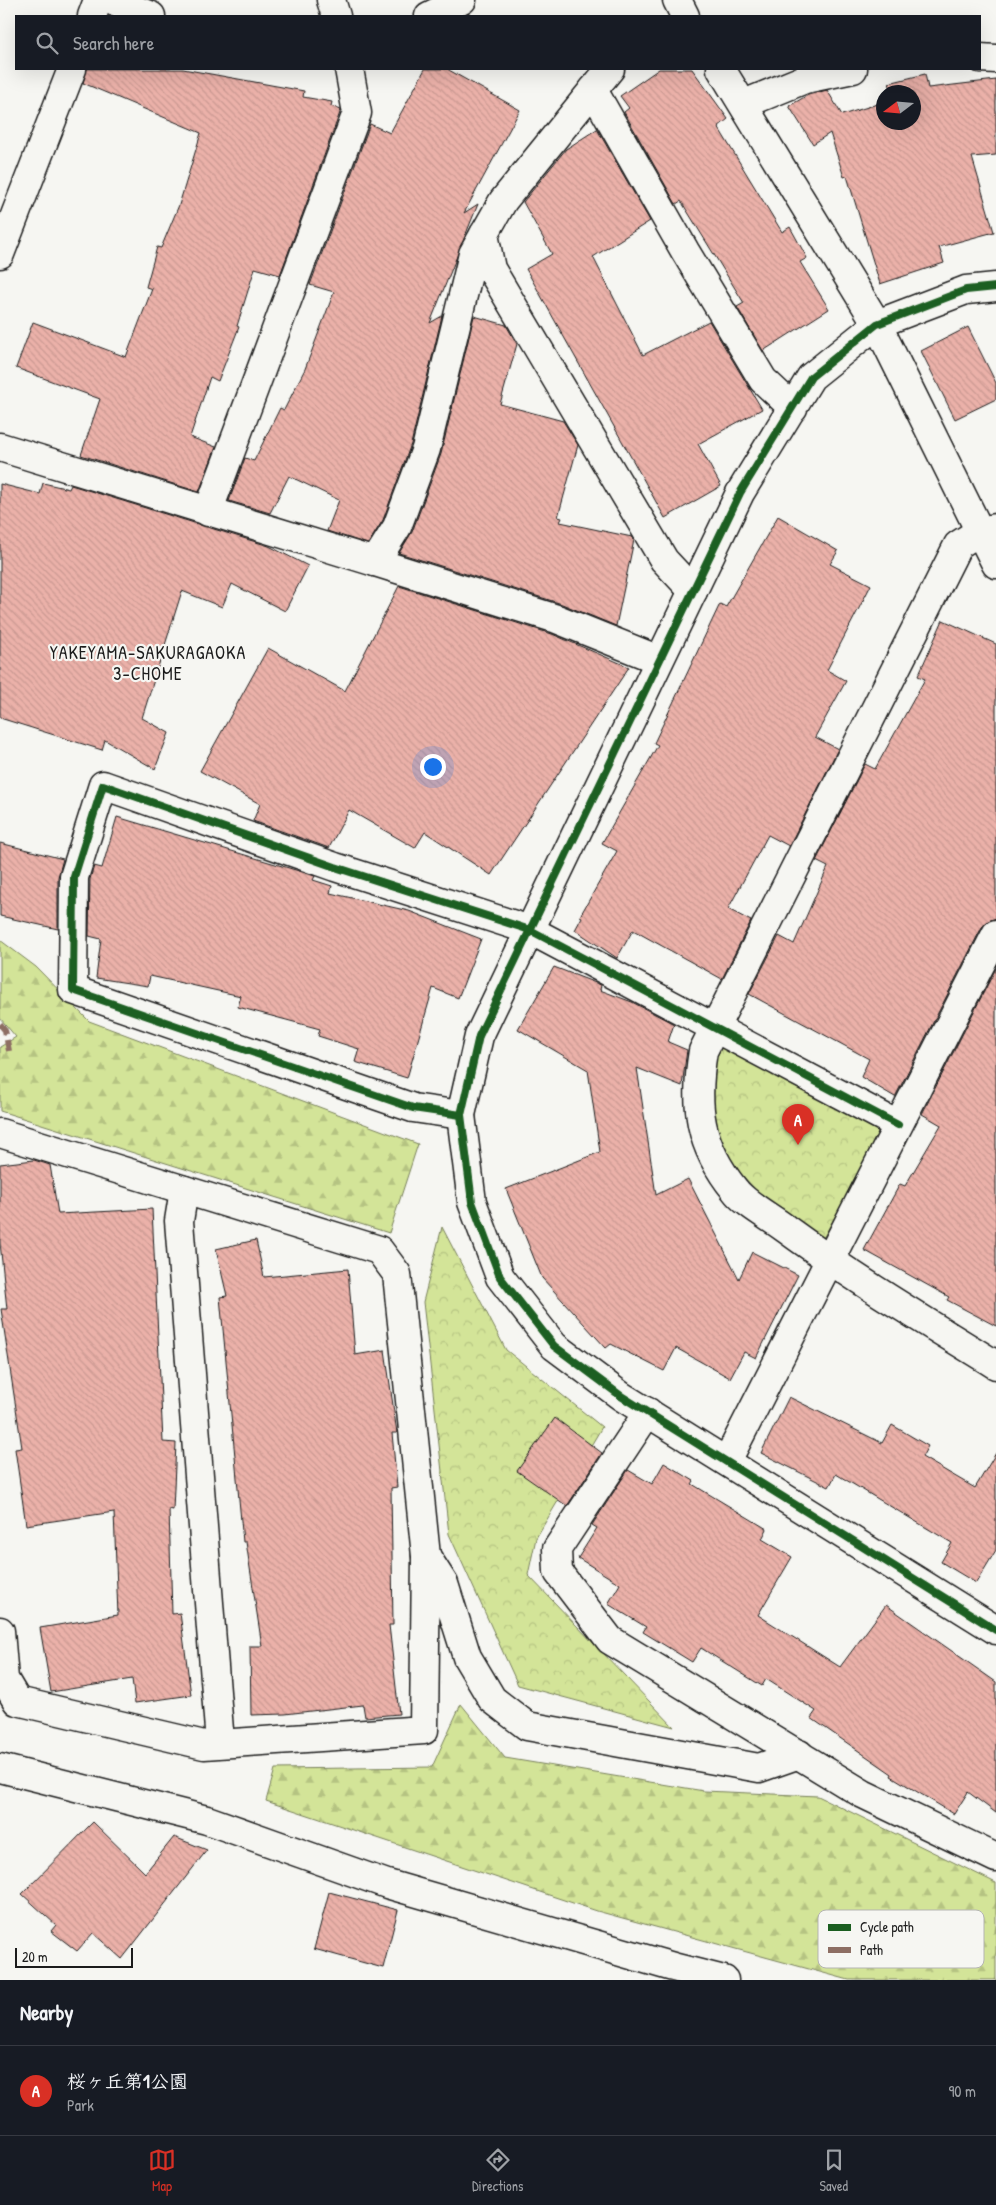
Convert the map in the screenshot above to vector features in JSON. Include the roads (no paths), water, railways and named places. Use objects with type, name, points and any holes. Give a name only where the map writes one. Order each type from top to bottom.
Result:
[{"type":"street","points":[[92,15],[98,0]]},
{"type":"street","points":[[110,0],[148,15]]},
{"type":"street","points":[[331,0],[336,15]]},
{"type":"street","points":[[431,15],[462,0]]},
{"type":"street","points":[[981,58],[996,59]]},
{"type":"street","points":[[0,254],[72,70]]},
{"type":"street","points":[[208,512],[357,113],[349,70]]},
{"type":"street","points":[[376,562],[397,527],[426,449],[473,254],[503,201],[609,70]]},
{"type":"street","points":[[721,70],[744,104],[877,324],[988,530],[996,564]]},
{"type":"street","points":[[744,104],[805,79],[848,70]]},
{"type":"street","points":[[593,90],[685,251],[763,380],[793,408]]},
{"type":"street","points":[[484,234],[492,269],[664,560],[693,591]]},
{"type":"street","points":[[996,287],[966,290],[877,324],[811,377],[740,493],[479,1036],[461,1114],[472,1202],[500,1277],[554,1346],[621,1396],[996,1630]]},
{"type":"street","points":[[0,447],[557,619],[659,660]]},
{"type":"street","points":[[988,530],[958,545],[714,1028],[703,1051],[697,1084],[701,1124],[715,1161],[736,1192],[830,1261],[996,1365]]},
{"type":"street","points":[[461,1114],[413,1108],[73,990],[74,877],[103,785],[335,867],[530,930],[898,1125]]},
{"type":"street","points":[[727,1461],[898,1125],[994,942]]},
{"type":"street","points":[[0,1133],[378,1250],[397,1274],[426,1556],[424,1730],[204,1745],[16,1700],[4,1679],[0,1631]]},
{"type":"street","points":[[184,1190],[179,1221],[220,1744]]},
{"type":"street","points":[[648,1412],[557,1549],[558,1572],[610,1640],[863,1794],[996,1858]]},
{"type":"street","points":[[426,1556],[444,1584],[467,1657],[492,1699],[527,1726],[759,1768],[799,1754]]},
{"type":"street","points":[[0,1768],[207,1820],[387,1884],[672,1968],[724,1980]]},
{"type":"place","name":"桜ヶ丘第1公園","points":[[798,1145]]},
{"type":"district","name":"YAKEYAMA-SAKURAGAOKA 3-CHOME","points":[[148,663]]}]
